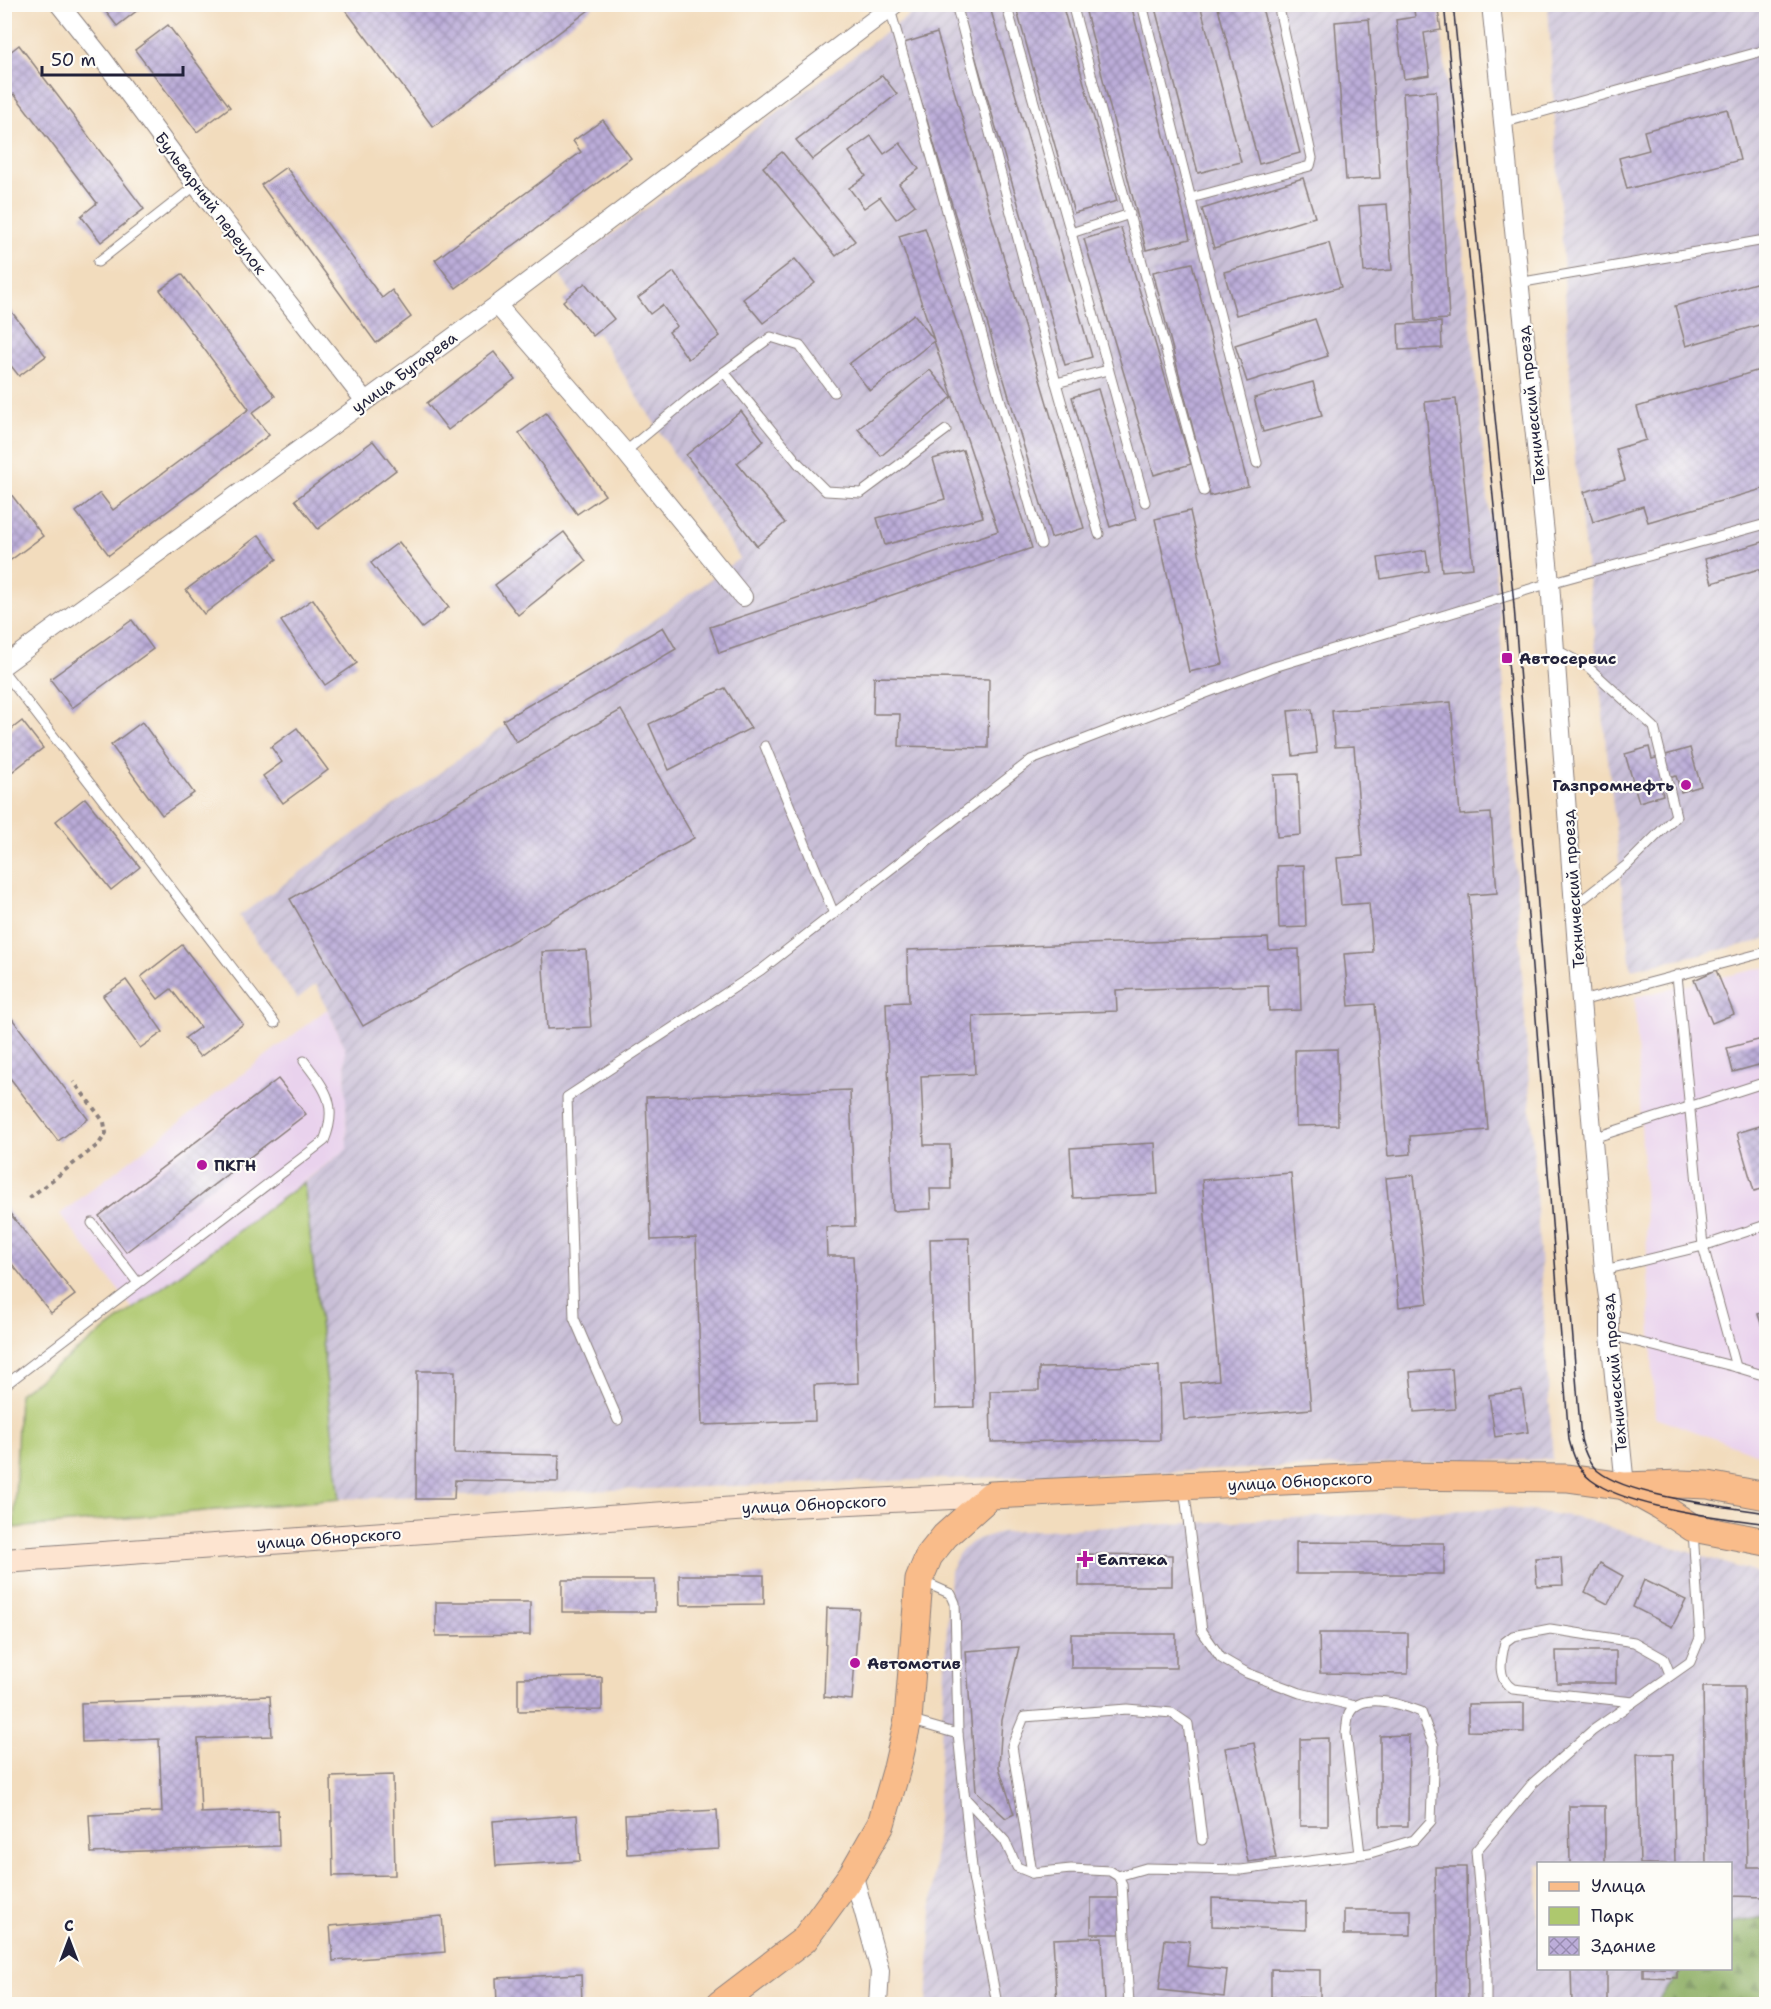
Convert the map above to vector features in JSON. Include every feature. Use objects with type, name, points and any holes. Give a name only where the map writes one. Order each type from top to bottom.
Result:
[{"type":"main road","name":"улица Обнорского","points":[[4,1561],[779,1506],[1391,1476],[1567,1478],[1625,1486],[1708,1485],[1767,1497]]},
{"type":"main road","name":"улица Обнорского","points":[[1625,1486],[1693,1528],[1767,1542]]},
{"type":"main road","points":[[720,2004],[804,1940],[853,1873],[881,1824],[908,1720],[919,1580],[929,1556],[945,1536],[991,1495]]},
{"type":"street","name":"Бульварный переулок","points":[[59,4],[196,185],[365,401]]},
{"type":"street","name":"Технический проезд","points":[[1491,4],[1550,583],[1581,1001],[1625,1486]]},
{"type":"street","name":"улица Бугарева","points":[[4,665],[497,305],[893,7]]},
{"type":"street","points":[[497,305],[625,452],[743,597]]},
{"type":"street","points":[[853,1873],[880,1971],[878,2004]]},
{"type":"lane","points":[[956,4],[1056,383],[1100,534]]},
{"type":"lane","points":[[1006,4],[1145,502]]},
{"type":"lane","points":[[1072,4],[1204,491]]},
{"type":"lane","points":[[1142,4],[1257,463]]},
{"type":"lane","points":[[1191,198],[1310,166],[1312,158],[1278,4]]},
{"type":"lane","points":[[893,7],[1041,544]]},
{"type":"lane","points":[[1502,123],[1767,50]]},
{"type":"lane","points":[[98,262],[196,185]]},
{"type":"lane","points":[[1071,233],[1130,214]]},
{"type":"lane","points":[[1518,283],[1759,240]]},
{"type":"lane","points":[[625,452],[690,397],[771,337],[800,346],[834,392]]},
{"type":"lane","points":[[1056,383],[1108,369]]},
{"type":"lane","points":[[724,372],[798,463],[826,491],[861,494],[946,430]]},
{"type":"lane","points":[[618,1420],[574,1318],[567,1096],[761,970],[1031,760],[1274,667],[1550,583],[1767,525]]},
{"type":"lane","points":[[1555,649],[1588,667],[1654,727],[1676,816],[1628,864],[1574,906]]},
{"type":"lane","points":[[4,672],[275,1023]]},
{"type":"lane","points":[[765,746],[834,914]]},
{"type":"lane","points":[[1581,1001],[1767,952]]},
{"type":"lane","points":[[1677,975],[1703,1246],[1736,1366]]},
{"type":"lane","points":[[4,1386],[324,1141],[330,1127],[331,1110],[326,1090],[304,1061]]},
{"type":"lane","points":[[1593,1138],[1767,1082]]},
{"type":"lane","points":[[92,1223],[138,1283]]},
{"type":"lane","points":[[1605,1270],[1703,1246],[1767,1225]]},
{"type":"lane","points":[[1610,1335],[1736,1366],[1767,1376]]},
{"type":"lane","points":[[1184,1486],[1202,1631],[1221,1658],[1246,1673],[1300,1693],[1355,1706]]},
{"type":"lane","points":[[1486,2004],[1486,1964],[1476,1851],[1533,1783],[1592,1731],[1690,1662],[1700,1638],[1693,1528]]},
{"type":"lane","points":[[919,1580],[951,1594],[955,1603],[958,1734],[973,1877],[997,2004]]},
{"type":"lane","points":[[1632,1702],[1514,1689],[1507,1685],[1502,1675],[1505,1642],[1514,1636],[1550,1629],[1634,1642],[1664,1659],[1670,1674]]},
{"type":"lane","points":[[1118,1876],[1146,1868],[1241,1870],[1370,1853],[1414,1840],[1431,1821],[1434,1746],[1421,1712],[1397,1702],[1366,1702],[1355,1706],[1348,1715],[1346,1733],[1360,1854]]},
{"type":"lane","points":[[1032,1873],[1012,1746],[1024,1717],[1126,1709],[1172,1713],[1188,1724],[1202,1840]]},
{"type":"lane","points":[[908,1720],[958,1734]]},
{"type":"lane","points":[[966,1799],[1005,1841],[1017,1868],[1032,1873],[1071,1869],[1110,1871],[1118,1876],[1122,1884],[1129,2004]]},
{"type":"path","points":[[29,1198],[99,1144],[106,1133],[104,1122],[74,1082]]},
{"type":"shaded area","points":[[923,5],[1439,5],[1499,611],[1553,1459],[340,1499],[304,1182],[347,1149],[345,1047],[316,984],[297,999],[239,916],[740,558],[559,273]]},
{"type":"shaded area","points":[[1548,5],[1766,5],[1766,940],[1631,969],[1575,461]]},
{"type":"shaded area","points":[[1766,967],[1766,1457],[1655,1417],[1635,997]]},
{"type":"shaded area","points":[[327,1009],[345,1047],[347,1149],[133,1309],[60,1214]]},
{"type":"shaded area","points":[[1508,1508],[1577,1517],[1766,1576],[1766,2004],[927,2004],[950,1571],[960,1551],[977,1539],[1001,1532]]},
{"type":"green space","points":[[304,1182],[340,1499],[14,1528],[19,1394]]},
{"type":"green space","points":[[1766,1917],[1766,2004],[1656,2004],[1683,1970],[1732,1970],[1732,1923]]},
{"type":"building","points":[[100,4],[142,4],[143,6],[117,26]]},
{"type":"building","points":[[341,4],[590,4],[593,7],[433,127]]},
{"type":"building","points":[[960,4],[989,4],[1092,357],[1065,365]]},
{"type":"building","points":[[1015,4],[1062,4],[1117,201],[1074,213]]},
{"type":"building","points":[[1084,4],[1131,4],[1190,239],[1146,250]]},
{"type":"building","points":[[1154,4],[1200,4],[1241,162],[1198,173]]},
{"type":"building","points":[[1217,4],[1261,4],[1300,153],[1259,164]]},
{"type":"building","points":[[1413,4],[1437,4],[1441,30],[1424,33],[1430,75],[1404,79],[1396,20],[1415,17]]},
{"type":"building","points":[[1369,19],[1380,178],[1346,180],[1335,22]]},
{"type":"building","points":[[168,25],[230,107],[197,132],[135,50]]},
{"type":"building","points":[[937,33],[1084,528],[1051,538],[904,43]]},
{"type":"building","points":[[19,45],[144,209],[101,242],[81,216],[97,203],[14,94],[5,101],[5,56]]},
{"type":"building","points":[[882,75],[897,94],[812,160],[796,140]]},
{"type":"building","points":[[1436,91],[1449,319],[1416,321],[1403,93]]},
{"type":"building","points":[[1727,109],[1740,160],[1627,189],[1619,158],[1649,150],[1644,131]]},
{"type":"building","points":[[603,120],[631,158],[456,288],[435,260],[581,152],[573,141]]},
{"type":"building","points":[[871,136],[884,154],[900,143],[919,169],[899,184],[915,205],[896,219],[880,197],[864,208],[849,188],[866,176],[849,152]]},
{"type":"building","points":[[782,152],[855,241],[836,256],[763,167]]},
{"type":"building","points":[[286,167],[382,298],[392,290],[411,317],[376,343],[261,185]]},
{"type":"building","points":[[1303,178],[1315,217],[1214,248],[1202,209]]},
{"type":"building","points":[[1387,204],[1392,270],[1364,272],[1359,206]]},
{"type":"building","points":[[925,228],[1032,548],[719,653],[710,627],[998,531],[934,341],[870,391],[849,364],[914,314],[934,340],[899,236]]},
{"type":"building","points":[[1121,228],[1191,464],[1154,475],[1084,239]]},
{"type":"building","points":[[1329,243],[1341,287],[1236,315],[1224,272]]},
{"type":"building","points":[[795,259],[815,283],[763,323],[743,299]]},
{"type":"building","points":[[1192,263],[1248,486],[1210,496],[1153,272]]},
{"type":"building","points":[[674,272],[720,336],[688,359],[669,332],[677,326],[662,305],[650,314],[638,298]]},
{"type":"building","points":[[182,274],[275,396],[252,413],[269,435],[109,555],[76,512],[100,493],[113,510],[249,409],[160,290]]},
{"type":"building","points":[[1766,280],[1766,323],[1686,346],[1675,306]]},
{"type":"building","points":[[585,283],[614,319],[593,336],[563,301]]},
{"type":"building","points":[[4,302],[46,356],[19,376],[4,357]]},
{"type":"building","points":[[1315,319],[1328,356],[1247,382],[1235,345]]},
{"type":"building","points":[[1441,322],[1442,348],[1399,350],[1398,324]]},
{"type":"building","points":[[494,352],[515,379],[448,430],[427,403]]},
{"type":"building","points":[[1766,368],[1766,488],[1648,522],[1643,506],[1593,522],[1584,492],[1625,480],[1616,449],[1646,440],[1637,407]]},
{"type":"building","points":[[930,370],[952,397],[881,456],[858,429]]},
{"type":"building","points":[[1313,382],[1322,416],[1263,432],[1254,398]]},
{"type":"building","points":[[1098,389],[1136,519],[1110,527],[1072,397]]},
{"type":"building","points":[[1456,399],[1473,568],[1442,571],[1425,402]]},
{"type":"building","points":[[741,411],[764,441],[737,463],[785,523],[757,546],[686,455]]},
{"type":"building","points":[[546,413],[605,495],[577,514],[519,433]]},
{"type":"building","points":[[373,441],[396,470],[318,529],[295,500]]},
{"type":"building","points":[[963,450],[983,517],[885,545],[877,518],[945,499],[933,459]]},
{"type":"building","points":[[4,485],[43,536],[4,565]]},
{"type":"building","points":[[1190,511],[1223,664],[1189,672],[1155,519]]},
{"type":"building","points":[[564,532],[586,561],[518,615],[495,585]]},
{"type":"building","points":[[259,535],[277,559],[204,614],[186,590]]},
{"type":"building","points":[[1766,541],[1766,593],[1759,569],[1712,583],[1705,559]]},
{"type":"building","points":[[399,542],[449,607],[422,628],[371,563]]},
{"type":"building","points":[[1426,550],[1429,571],[1381,579],[1378,558]]},
{"type":"building","points":[[313,599],[357,663],[325,685],[281,621]]},
{"type":"building","points":[[132,620],[153,649],[72,708],[50,679]]},
{"type":"building","points":[[663,627],[676,649],[516,742],[503,720]]},
{"type":"building","points":[[874,677],[989,679],[988,748],[899,746],[900,714],[873,714]]},
{"type":"building","points":[[725,688],[751,728],[669,770],[649,724]]},
{"type":"building","points":[[1451,702],[1460,815],[1491,813],[1497,893],[1469,895],[1488,1130],[1410,1136],[1411,1154],[1388,1156],[1375,1004],[1349,1006],[1344,954],[1373,952],[1369,903],[1341,905],[1337,858],[1363,856],[1354,746],[1335,747],[1332,711]]},
{"type":"building","points":[[1312,709],[1317,753],[1293,756],[1288,711]]},
{"type":"building","points":[[621,710],[694,838],[363,1026],[290,899]]},
{"type":"building","points":[[22,721],[43,748],[4,778],[4,735]]},
{"type":"building","points":[[142,722],[194,793],[162,815],[111,745]]},
{"type":"building","points":[[297,728],[328,770],[283,803],[263,776],[282,762],[271,747]]},
{"type":"building","points":[[1649,747],[1652,759],[1690,748],[1701,786],[1681,792],[1676,776],[1659,781],[1663,795],[1639,802],[1625,754]]},
{"type":"building","points":[[1298,774],[1301,835],[1277,837],[1274,775]]},
{"type":"building","points":[[85,798],[140,867],[111,890],[56,821]]},
{"type":"building","points":[[1304,865],[1306,927],[1279,928],[1277,866]]},
{"type":"building","points":[[1268,938],[1269,950],[1299,949],[1301,1010],[1269,1011],[1268,985],[1116,990],[1117,1011],[973,1016],[975,1074],[921,1076],[924,1145],[950,1145],[951,1189],[930,1189],[931,1209],[893,1211],[886,1003],[909,1002],[907,950]]},
{"type":"building","points":[[182,945],[243,1024],[200,1057],[185,1038],[200,1027],[171,989],[158,999],[141,977]]},
{"type":"building","points":[[586,950],[591,1027],[547,1029],[542,952]]},
{"type":"building","points":[[1716,970],[1734,1014],[1712,1023],[1694,980]]},
{"type":"building","points":[[126,980],[163,1032],[140,1048],[103,996]]},
{"type":"building","points":[[4,1008],[88,1119],[58,1141],[4,1070]]},
{"type":"building","points":[[1766,1038],[1766,1063],[1733,1072],[1727,1048]]},
{"type":"building","points":[[1337,1049],[1338,1125],[1296,1126],[1295,1050]]},
{"type":"building","name":"ПКГН","points":[[278,1079],[306,1114],[126,1252],[99,1216]]},
{"type":"building","points":[[850,1090],[855,1226],[826,1227],[827,1256],[853,1256],[858,1383],[814,1385],[815,1421],[702,1425],[696,1238],[651,1240],[646,1097]]},
{"type":"building","points":[[1766,1124],[1766,1188],[1754,1191],[1737,1133]]},
{"type":"building","points":[[1155,1143],[1158,1194],[1073,1198],[1070,1148]]},
{"type":"building","points":[[1291,1173],[1311,1409],[1184,1420],[1181,1384],[1219,1380],[1202,1180]]},
{"type":"building","points":[[1414,1175],[1428,1303],[1399,1307],[1386,1178]]},
{"type":"building","points":[[4,1206],[75,1295],[51,1313],[4,1254]]},
{"type":"building","points":[[969,1238],[974,1407],[935,1408],[930,1239]]},
{"type":"building","points":[[1766,1311],[1766,1339],[1758,1314]]},
{"type":"building","points":[[1159,1366],[1160,1440],[991,1442],[990,1391],[1039,1390],[1039,1368]]},
{"type":"building","points":[[1452,1369],[1455,1409],[1414,1412],[1410,1372]]},
{"type":"building","points":[[417,1371],[455,1371],[454,1453],[559,1455],[558,1482],[455,1480],[454,1499],[416,1499]]},
{"type":"building","points":[[1522,1390],[1528,1432],[1495,1437],[1489,1395]]},
{"type":"building","points":[[1296,1542],[1444,1543],[1444,1574],[1296,1574]]},
{"type":"building","points":[[1079,1554],[1172,1555],[1172,1586],[1079,1586]]},
{"type":"building","points":[[1561,1557],[1563,1585],[1537,1586],[1535,1558]]},
{"type":"building","points":[[1600,1563],[1623,1576],[1608,1604],[1585,1592]]},
{"type":"building","points":[[679,1575],[764,1575],[764,1604],[680,1605]]},
{"type":"building","points":[[562,1580],[655,1580],[655,1612],[562,1612]]},
{"type":"building","points":[[1644,1580],[1686,1600],[1672,1627],[1633,1607]]},
{"type":"building","points":[[436,1602],[530,1602],[530,1635],[436,1636]]},
{"type":"building","points":[[827,1608],[859,1609],[852,1700],[824,1697]]},
{"type":"building","points":[[1319,1633],[1408,1633],[1408,1674],[1320,1673]]},
{"type":"building","points":[[1071,1634],[1176,1634],[1176,1668],[1071,1668]]},
{"type":"building","points":[[1019,1647],[1002,1720],[999,1767],[1014,1814],[1006,1818],[976,1791],[966,1651]]},
{"type":"building","points":[[1556,1651],[1616,1651],[1616,1683],[1557,1683]]},
{"type":"building","points":[[602,1677],[602,1710],[518,1711],[518,1678]]},
{"type":"building","points":[[1703,1687],[1744,1687],[1747,1867],[1766,1867],[1766,1897],[1732,1896],[1732,1862],[1706,1862]]},
{"type":"building","points":[[270,1696],[272,1736],[198,1739],[201,1813],[278,1810],[279,1846],[91,1853],[89,1815],[162,1812],[159,1739],[82,1742],[81,1703]]},
{"type":"building","points":[[1524,1703],[1524,1732],[1468,1731],[1468,1704]]},
{"type":"building","points":[[1409,1735],[1408,1826],[1380,1826],[1380,1736]]},
{"type":"building","points":[[1328,1738],[1328,1826],[1300,1826],[1300,1739]]},
{"type":"building","points":[[1254,1743],[1276,1858],[1248,1862],[1225,1748]]},
{"type":"building","points":[[1637,1754],[1673,1754],[1675,1862],[1640,1862]]},
{"type":"building","points":[[393,1775],[395,1875],[333,1876],[331,1777]]},
{"type":"building","points":[[1569,1806],[1605,1806],[1605,1862],[1570,1862]]},
{"type":"building","points":[[717,1810],[719,1849],[627,1854],[625,1815]]},
{"type":"building","points":[[577,1815],[580,1861],[496,1866],[493,1821]]},
{"type":"building","points":[[1435,1867],[1466,1867],[1468,2004],[1437,2004]]},
{"type":"building","points":[[1091,1898],[1120,1898],[1120,1934],[1091,1934]]},
{"type":"building","points":[[1212,1898],[1306,1902],[1306,1930],[1212,1926]]},
{"type":"building","points":[[1344,1910],[1411,1910],[1411,1935],[1344,1935]]},
{"type":"building","points":[[442,1916],[445,1952],[333,1961],[330,1926]]},
{"type":"building","points":[[1102,1937],[1105,2004],[1057,2004],[1053,1939]]},
{"type":"building","points":[[1165,1939],[1190,1941],[1187,1966],[1227,1970],[1224,1997],[1159,1990]]},
{"type":"building","points":[[1271,1969],[1320,1970],[1320,1998],[1271,1997]]},
{"type":"building","points":[[1571,1970],[1607,1970],[1607,2004],[1572,2004]]},
{"type":"building","points":[[1643,1970],[1677,1970],[1677,1978],[1643,1977]]},
{"type":"building","points":[[581,1974],[582,2004],[497,2004],[496,1978]]},
{"type":"tram line","points":[[1444,4],[1503,597],[1569,1440],[1579,1467],[1591,1480],[1607,1490],[1627,1498],[1675,1510],[1766,1524]]},
{"type":"tram line","points":[[1453,4],[1513,594],[1581,1439],[1585,1452],[1598,1471],[1632,1488],[1678,1499],[1766,1513]]},
{"type":"place","name":"Автосервис","points":[[1507,658]]},
{"type":"place","name":"Газпромнефть","points":[[1686,785]]},
{"type":"place","name":"ПКГН","points":[[202,1165]]},
{"type":"place","name":"Еаптека","points":[[1085,1559]]},
{"type":"place","name":"Автомотив","points":[[855,1663]]}]
